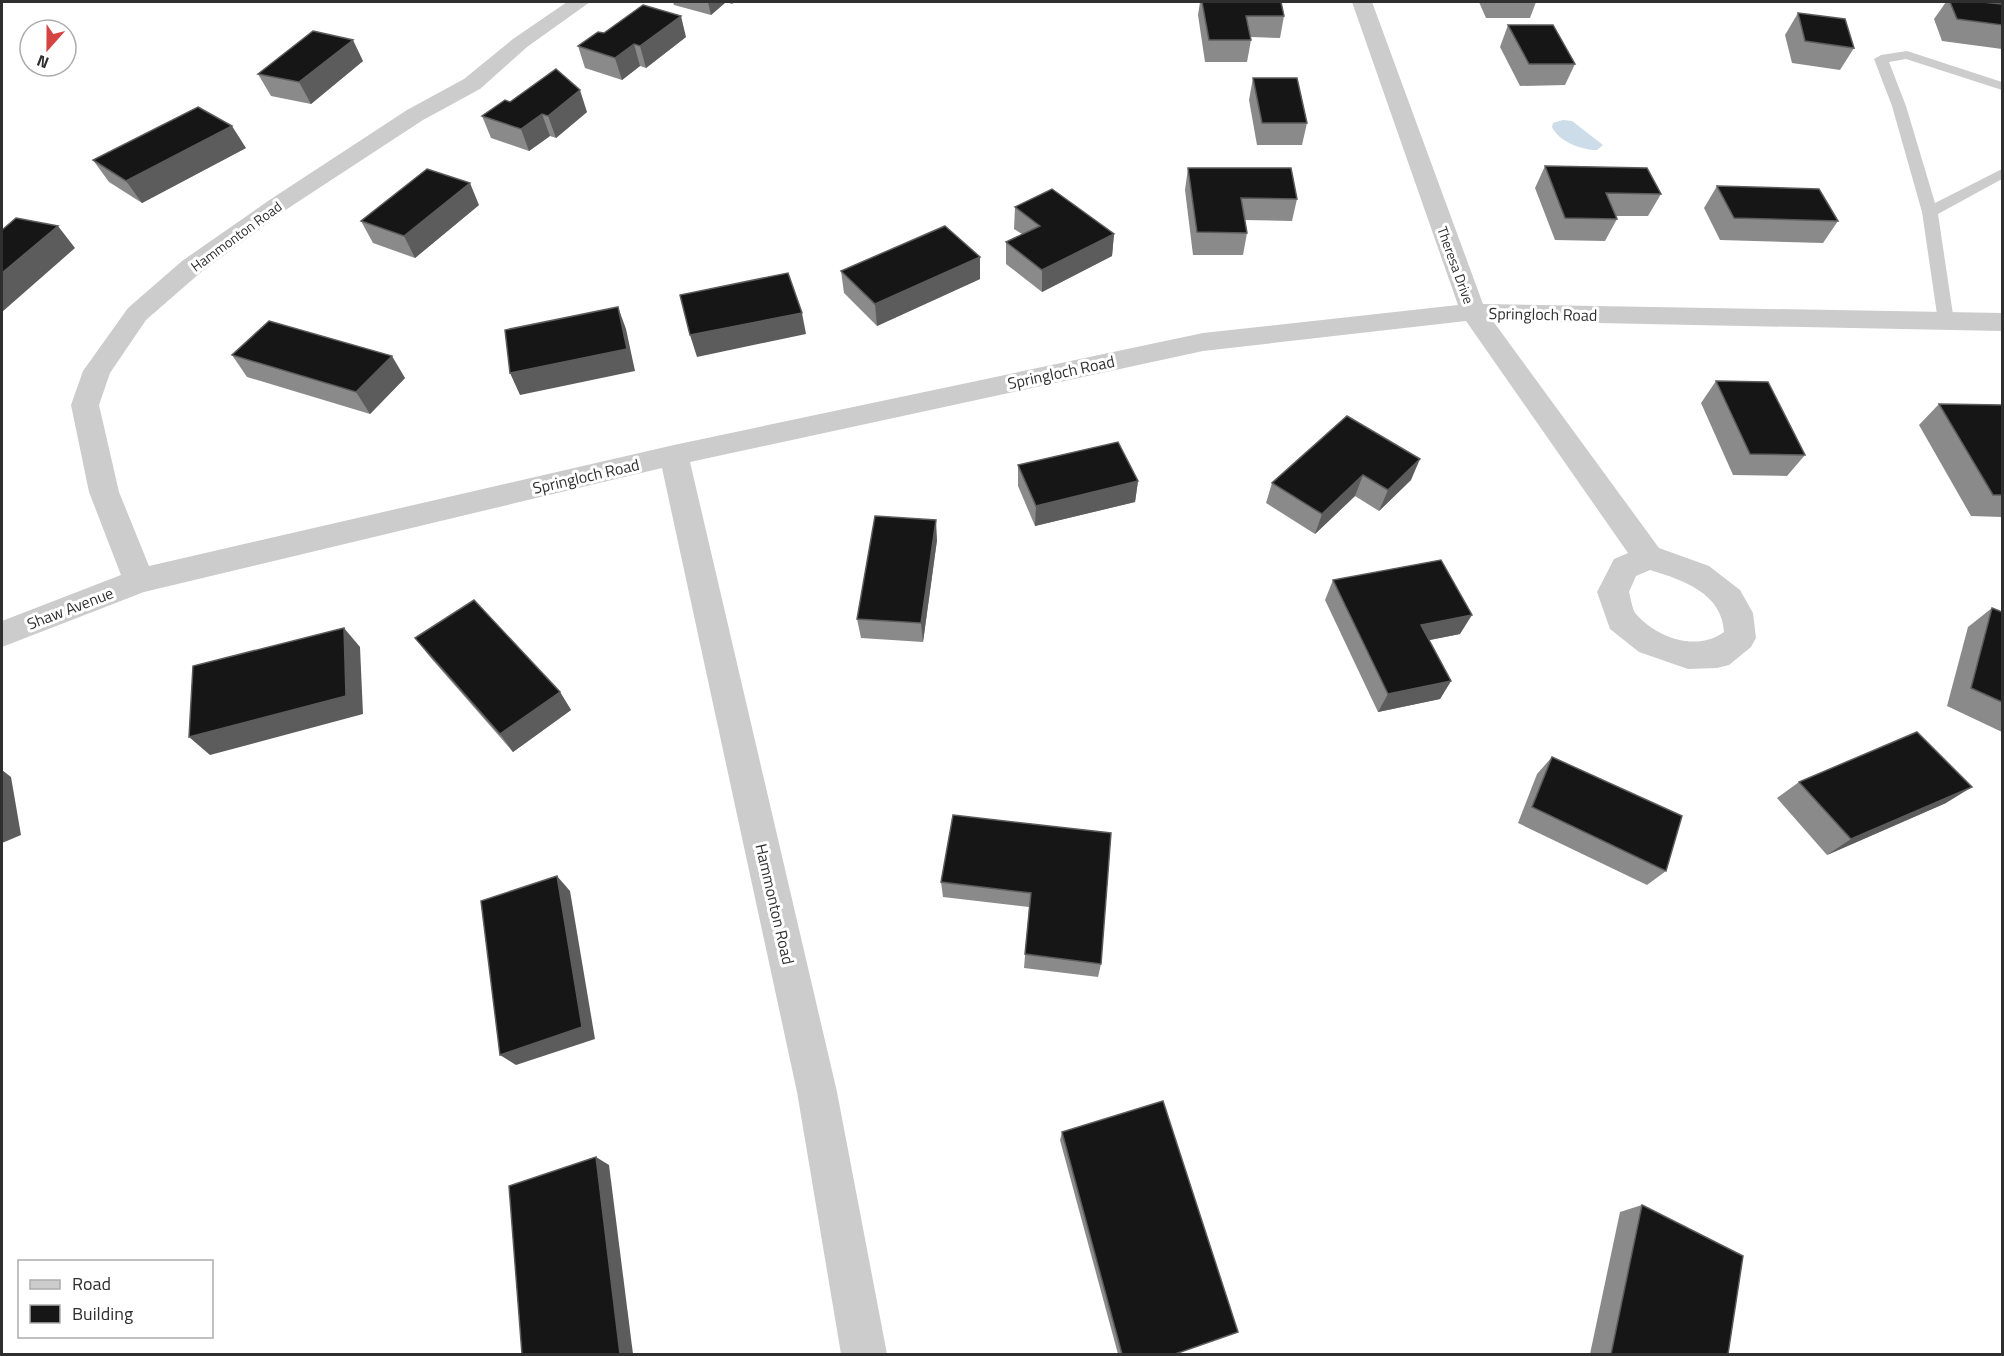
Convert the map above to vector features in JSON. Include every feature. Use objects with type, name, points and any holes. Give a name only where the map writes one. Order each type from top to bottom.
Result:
[{"type":"street","name":"Hammonton Road","points":[[139,581],[104,492],[85,405],[97,371],[137,314],[191,267],[279,204],[415,115],[472,84],[520,43],[580,2]]},
{"type":"street","name":"Theresa Drive","points":[[1362,2],[1473,312],[1648,557]]},
{"type":"street","name":"Springloch Road","points":[[139,581],[674,455],[1203,342],[1473,312],[2002,322]]},
{"type":"street","name":"Hammonton Road","points":[[674,455],[817,1092],[864,1354]]},
{"type":"street","name":"Shaw Avenue","points":[[2,634],[139,581]]},
{"type":"lane","points":[[1946,321],[1930,212],[1899,106],[1881,59],[1907,56],[2002,86]]},
{"type":"lane","points":[[1930,212],[2002,173]]},
{"type":"water","points":[[1563,120],[1572,121],[1603,145],[1597,150],[1591,150],[1565,141],[1552,127],[1553,123]]},
{"type":"building","points":[[1202,2],[1281,2],[1284,16],[1246,16],[1251,40],[1209,40]]},
{"type":"building","points":[[1950,2],[2002,4],[2002,25],[1957,19]]},
{"type":"building","points":[[643,5],[681,16],[640,46],[634,44],[615,58],[578,46],[598,32],[604,33]]},
{"type":"building","points":[[1798,13],[1845,19],[1854,48],[1805,41]]},
{"type":"building","points":[[1508,25],[1553,25],[1575,64],[1529,64]]},
{"type":"building","points":[[313,31],[353,40],[299,82],[258,74]]},
{"type":"building","points":[[556,69],[580,90],[548,116],[542,114],[521,129],[482,116],[505,100],[510,102]]},
{"type":"building","points":[[1253,78],[1297,78],[1307,123],[1262,123]]},
{"type":"building","points":[[198,107],[232,126],[126,181],[93,160]]},
{"type":"building","points":[[1545,166],[1647,168],[1661,194],[1606,193],[1617,219],[1565,218]]},
{"type":"building","points":[[1188,168],[1291,168],[1297,199],[1241,198],[1247,233],[1197,232]]},
{"type":"building","points":[[427,169],[470,183],[404,236],[361,221]]},
{"type":"building","points":[[1717,186],[1819,189],[1838,221],[1734,218]]},
{"type":"building","points":[[1052,189],[1114,234],[1042,270],[1006,242],[1040,226],[1015,207]]},
{"type":"building","points":[[16,218],[58,226],[2,273],[2,230]]},
{"type":"building","points":[[945,226],[980,257],[875,304],[841,271]]},
{"type":"building","points":[[788,273],[802,313],[690,335],[680,295]]},
{"type":"building","points":[[618,307],[627,349],[510,373],[505,330]]},
{"type":"building","points":[[269,321],[392,356],[356,392],[232,355]]},
{"type":"building","points":[[1716,381],[1768,382],[1805,455],[1750,454]]},
{"type":"building","points":[[1939,404],[2002,405],[2002,495],[1993,495]]},
{"type":"building","points":[[1347,416],[1420,459],[1388,490],[1363,475],[1322,514],[1272,483]]},
{"type":"building","points":[[1118,442],[1138,481],[1036,506],[1018,465]]},
{"type":"building","points":[[875,516],[936,520],[921,623],[857,619]]},
{"type":"building","points":[[1441,560],[1472,615],[1421,625],[1451,681],[1388,694],[1333,580]]},
{"type":"building","points":[[474,600],[560,692],[500,734],[415,638]]},
{"type":"building","points":[[1992,608],[2002,612],[2002,702],[1971,688]]},
{"type":"building","points":[[344,628],[346,696],[189,737],[193,666]]},
{"type":"building","points":[[1917,732],[1972,787],[1851,839],[1799,782]]},
{"type":"building","points":[[1552,757],[1682,816],[1666,871],[1532,807]]},
{"type":"building","points":[[953,815],[1111,833],[1101,964],[1025,954],[1031,893],[941,882]]},
{"type":"building","points":[[557,876],[582,1027],[500,1055],[481,901]]},
{"type":"building","points":[[1163,1101],[1238,1332],[1175,1354],[1122,1354],[1062,1132]]},
{"type":"building","points":[[596,1157],[620,1354],[522,1354],[509,1186]]},
{"type":"building","points":[[1642,1205],[1743,1256],[1728,1354],[1611,1354]]}]
